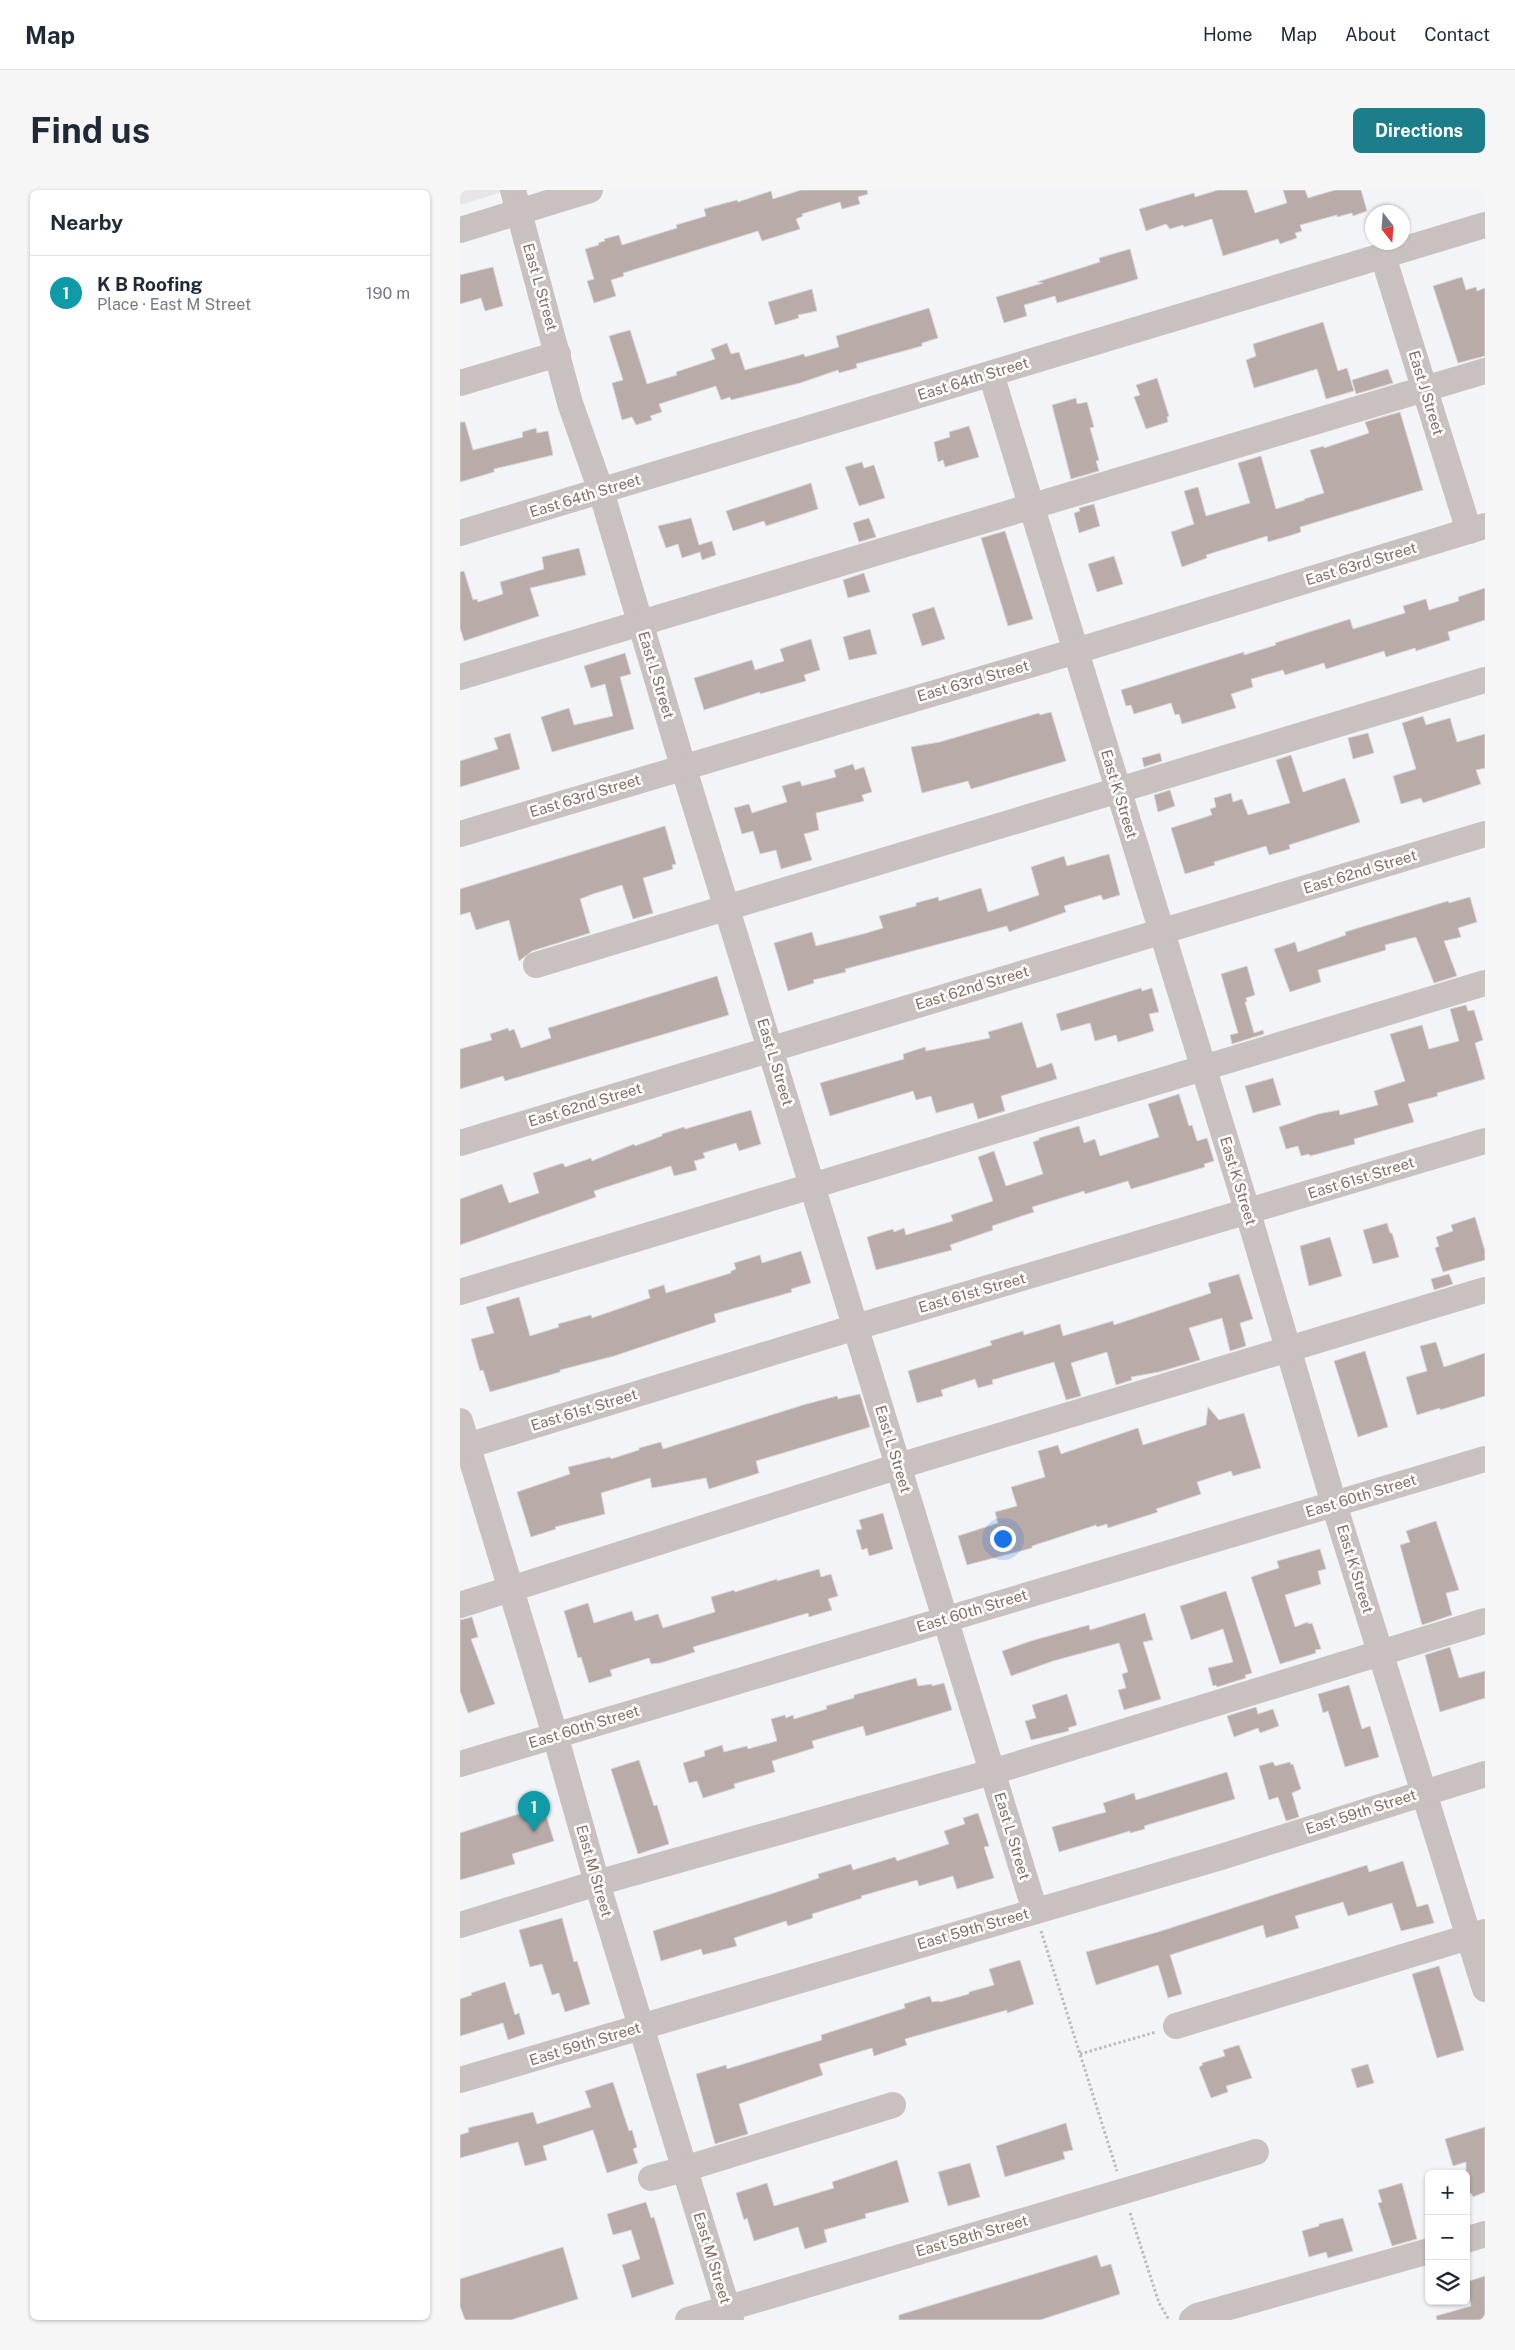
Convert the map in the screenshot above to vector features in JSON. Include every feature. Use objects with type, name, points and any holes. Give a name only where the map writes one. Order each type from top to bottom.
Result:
[{"type":"street","points":[[460,230],[516,201],[590,190]]},
{"type":"street","name":"East L Street","points":[[516,201],[570,403],[601,491],[683,766],[1035,1911]]},
{"type":"street","name":"East 64th Street","points":[[460,534],[1485,225]]},
{"type":"street","name":"East J Street","points":[[1383,256],[1424,389],[1477,528]]},
{"type":"street","points":[[460,383],[558,354]]},
{"type":"street","points":[[460,677],[641,625],[1485,371]]},
{"type":"street","name":"East K Street","points":[[991,374],[1248,1213],[1380,1652],[1425,1792],[1477,1934],[1485,1989]]},
{"type":"street","name":"East 63rd Street","points":[[460,834],[683,766],[1076,651],[1477,528]]},
{"type":"street","points":[[536,965],[1485,680]]},
{"type":"street","name":"East 62nd Street","points":[[460,1143],[1485,834]]},
{"type":"street","points":[[460,1292],[1485,984]]},
{"type":"street","name":"East 61st Street","points":[[464,1447],[856,1327],[1248,1213],[1485,1141]]},
{"type":"street","points":[[460,1604],[511,1590],[899,1466],[1485,1290]]},
{"type":"street","name":"East M Street","points":[[460,1420],[464,1447],[511,1590],[597,1883],[729,2314]]},
{"type":"street","name":"East 60th Street","points":[[460,1764],[1485,1458]]},
{"type":"street","points":[[460,1926],[597,1883],[992,1772],[1485,1621]]},
{"type":"street","name":"East 59th Street","points":[[460,2080],[1221,1857],[1485,1774]]},
{"type":"street","points":[[1176,2026],[1477,1934]]},
{"type":"street","points":[[651,2178],[893,2105]]},
{"type":"street","name":"East 58th Street","points":[[688,2320],[729,2314],[1124,2191],[1256,2152]]},
{"type":"street","points":[[1470,2239],[1485,2234]]},
{"type":"street","points":[[1192,2320],[1197,2316],[1425,2251]]},
{"type":"path","points":[[1035,1911],[1159,2303],[1169,2320]]},
{"type":"path","points":[[1080,2054],[1176,2026]]},
{"type":"shaded area","points":[[460,190],[509,190],[460,205]]},
{"type":"building","points":[[801,190],[867,190],[868,194],[858,197],[860,204],[842,209],[840,202],[802,214],[803,216],[796,219],[800,229],[762,241],[758,231],[623,273],[624,276],[611,280],[616,296],[594,303],[587,281],[594,279],[585,249],[599,245],[598,243],[605,241],[604,239],[619,235],[622,245],[677,228],[676,225],[706,216],[704,209],[737,200],[738,202],[771,191],[773,199]]},
{"type":"building","points":[[1218,190],[1247,190],[1255,213],[1287,203],[1283,190],[1305,190],[1308,198],[1335,190],[1361,190],[1365,212],[1353,216],[1352,213],[1337,217],[1337,215],[1300,225],[1302,231],[1295,233],[1297,238],[1280,244],[1278,239],[1223,256],[1212,219],[1170,229],[1166,224],[1146,231],[1139,209],[1194,193],[1195,197]]},
{"type":"building","points":[[1130,249],[1138,279],[1057,303],[1055,296],[1024,305],[1027,316],[1004,323],[996,297],[1043,283],[1037,282],[1100,262],[1099,258]]},
{"type":"building","points":[[493,267],[503,306],[485,311],[481,298],[460,304],[460,275]]},
{"type":"building","points":[[1462,277],[1466,290],[1476,287],[1477,291],[1485,288],[1485,356],[1458,363],[1433,286]]},
{"type":"building","points":[[812,289],[817,311],[798,315],[799,318],[775,325],[768,302]]},
{"type":"building","points":[[929,308],[938,338],[922,343],[922,346],[856,364],[857,368],[839,373],[838,370],[800,383],[731,400],[730,397],[721,400],[716,386],[659,404],[662,412],[650,416],[652,420],[636,425],[632,417],[622,420],[612,383],[623,380],[609,336],[630,330],[647,384],[677,375],[676,372],[715,359],[711,349],[727,343],[731,354],[739,352],[745,370],[804,354],[805,357],[839,347],[836,336]]},
{"type":"building","points":[[1323,322],[1338,371],[1347,368],[1354,391],[1326,399],[1317,369],[1254,388],[1246,360],[1256,356],[1253,344]]},
{"type":"building","points":[[1388,369],[1393,383],[1356,394],[1352,380]]},
{"type":"building","points":[[1157,378],[1169,416],[1167,417],[1168,422],[1146,429],[1134,397],[1140,395],[1136,385]]},
{"type":"building","points":[[1076,398],[1077,404],[1087,402],[1094,427],[1090,428],[1099,460],[1096,461],[1099,471],[1071,479],[1052,405]]},
{"type":"building","points":[[1400,412],[1423,490],[1300,527],[1301,532],[1292,535],[1268,542],[1267,536],[1206,555],[1207,558],[1182,567],[1171,532],[1194,524],[1184,491],[1198,487],[1206,516],[1250,503],[1238,463],[1261,456],[1276,509],[1305,500],[1324,493],[1310,450],[1324,446],[1324,448],[1369,433],[1365,422]]},
{"type":"building","points":[[460,422],[465,422],[473,450],[523,437],[522,432],[536,428],[537,433],[548,431],[553,455],[494,469],[494,472],[460,482]]},
{"type":"building","points":[[969,426],[979,457],[945,467],[943,460],[938,462],[934,442],[950,437],[949,432]]},
{"type":"building","points":[[862,462],[864,468],[874,465],[885,498],[859,506],[845,467]]},
{"type":"building","points":[[811,483],[818,509],[766,526],[764,521],[733,531],[726,511]]},
{"type":"building","points":[[1094,504],[1100,526],[1079,533],[1074,513],[1080,511],[1079,508]]},
{"type":"building","points":[[691,518],[699,545],[712,541],[716,555],[702,560],[700,552],[682,558],[678,544],[666,548],[658,526]]},
{"type":"building","points":[[869,518],[876,537],[859,542],[853,523]]},
{"type":"building","points":[[1005,531],[1033,619],[1008,626],[981,538]]},
{"type":"building","points":[[579,548],[586,575],[530,588],[539,616],[464,641],[460,628],[460,572],[464,571],[473,600],[477,599],[478,602],[503,594],[500,582],[544,569],[542,557]]},
{"type":"building","points":[[1114,556],[1123,584],[1097,592],[1088,564]]},
{"type":"building","points":[[864,573],[870,592],[848,598],[843,580]]},
{"type":"building","points":[[1485,588],[1485,620],[1448,632],[1450,640],[1416,651],[1415,648],[1386,657],[1384,651],[1326,669],[1324,663],[1285,675],[1283,670],[1251,679],[1253,687],[1231,694],[1236,708],[1182,724],[1179,714],[1175,715],[1171,703],[1134,714],[1131,705],[1126,706],[1121,690],[1244,652],[1244,655],[1350,619],[1353,629],[1405,613],[1403,606],[1426,599],[1429,610],[1459,601],[1458,597]]},
{"type":"building","points":[[934,607],[945,639],[922,646],[912,614]]},
{"type":"building","points":[[870,629],[877,654],[849,660],[843,637]]},
{"type":"building","points":[[811,639],[820,670],[804,675],[806,681],[760,694],[760,692],[704,710],[694,678],[752,660],[755,670],[784,661],[780,649]]},
{"type":"building","points":[[625,653],[631,674],[620,677],[634,729],[552,752],[541,717],[569,708],[574,725],[613,716],[605,684],[591,688],[584,666]]},
{"type":"building","points":[[1051,712],[1066,761],[971,789],[968,781],[922,793],[911,747],[940,742],[1039,713],[1040,715]]},
{"type":"building","points":[[1423,716],[1426,725],[1450,718],[1457,742],[1485,734],[1485,768],[1476,770],[1481,784],[1423,803],[1421,798],[1401,804],[1393,776],[1416,769],[1402,723]]},
{"type":"building","points":[[510,733],[520,769],[460,787],[460,761],[498,749],[494,738]]},
{"type":"building","points":[[1368,733],[1374,753],[1353,759],[1348,738]]},
{"type":"building","points":[[1160,753],[1162,761],[1144,767],[1142,758]]},
{"type":"building","points":[[1291,755],[1303,792],[1345,778],[1360,822],[1289,845],[1290,849],[1269,855],[1266,846],[1214,862],[1215,865],[1185,874],[1171,828],[1212,815],[1210,809],[1216,807],[1214,798],[1231,793],[1233,802],[1242,799],[1248,815],[1290,803],[1276,760]]},
{"type":"building","points":[[853,764],[855,770],[864,767],[872,792],[862,795],[864,801],[816,813],[819,830],[804,834],[812,860],[781,869],[776,850],[760,854],[753,831],[742,834],[734,808],[749,804],[752,813],[787,802],[782,786],[800,781],[802,786],[836,777],[834,770]]},
{"type":"building","points":[[1170,790],[1175,806],[1158,812],[1154,795]]},
{"type":"building","points":[[665,826],[676,864],[672,865],[673,869],[643,878],[653,913],[633,919],[622,885],[593,894],[580,899],[590,933],[532,951],[519,961],[509,920],[476,930],[470,912],[460,915],[460,889]]},
{"type":"building","points":[[1109,854],[1120,895],[1103,900],[1101,895],[1064,906],[1066,912],[1009,932],[1007,926],[845,969],[846,972],[813,980],[814,983],[788,991],[774,943],[812,932],[816,946],[867,933],[883,928],[879,916],[916,906],[916,903],[938,897],[939,901],[981,888],[988,912],[1039,895],[1031,867],[1064,856],[1067,866]]},
{"type":"building","points":[[1470,897],[1477,922],[1458,928],[1461,937],[1444,941],[1457,976],[1434,983],[1416,937],[1385,945],[1386,950],[1318,970],[1321,982],[1290,992],[1274,949],[1295,942],[1298,952],[1346,935],[1345,932],[1448,901],[1449,903]]},
{"type":"building","points":[[1247,966],[1255,995],[1246,998],[1247,1002],[1245,1002],[1254,1033],[1263,1030],[1264,1034],[1232,1044],[1230,1035],[1238,1033],[1221,974]]},
{"type":"building","points":[[717,976],[729,1015],[505,1081],[503,1076],[460,1089],[460,1049],[492,1040],[490,1034],[508,1028],[509,1031],[514,1029],[521,1048],[551,1038],[548,1028]]},
{"type":"building","points":[[1141,988],[1142,991],[1152,988],[1159,1012],[1149,1014],[1154,1031],[1118,1042],[1116,1035],[1095,1041],[1090,1023],[1061,1031],[1056,1014]]},
{"type":"building","points":[[1466,1005],[1468,1011],[1474,1010],[1483,1040],[1475,1043],[1485,1079],[1437,1093],[1438,1096],[1408,1104],[1414,1122],[1354,1139],[1355,1144],[1310,1156],[1309,1154],[1301,1156],[1298,1146],[1286,1149],[1279,1127],[1318,1114],[1339,1110],[1340,1115],[1378,1105],[1374,1091],[1405,1081],[1390,1034],[1422,1025],[1429,1049],[1459,1041],[1450,1009]]},
{"type":"building","points":[[1022,1022],[1037,1068],[1052,1063],[1057,1079],[1001,1096],[1005,1111],[978,1119],[973,1103],[936,1113],[931,1096],[916,1100],[913,1091],[830,1116],[820,1083],[904,1059],[903,1054],[925,1047],[926,1051],[990,1038],[988,1032]]},
{"type":"building","points":[[1273,1078],[1281,1105],[1253,1113],[1245,1086]]},
{"type":"building","points":[[1179,1094],[1189,1126],[1192,1125],[1197,1141],[1207,1138],[1214,1161],[1204,1164],[1205,1167],[1131,1189],[1128,1181],[1085,1194],[1084,1191],[1032,1207],[1034,1212],[992,1226],[993,1230],[950,1245],[952,1250],[876,1270],[867,1237],[893,1229],[894,1232],[904,1228],[906,1235],[953,1221],[951,1215],[993,1201],[978,1157],[994,1151],[1006,1186],[1043,1174],[1033,1142],[1039,1140],[1039,1138],[1079,1126],[1084,1143],[1095,1139],[1100,1156],[1159,1137],[1148,1104]]},
{"type":"building","points":[[751,1110],[761,1144],[739,1151],[736,1143],[703,1153],[705,1158],[694,1161],[697,1170],[674,1176],[671,1166],[594,1191],[596,1197],[460,1245],[460,1199],[502,1184],[509,1203],[539,1193],[533,1173],[563,1163],[565,1167],[591,1158],[592,1161],[634,1144],[635,1146],[662,1136],[662,1134]]},
{"type":"building","points":[[1475,1217],[1485,1251],[1485,1260],[1443,1272],[1435,1248],[1439,1246],[1436,1237],[1453,1231],[1451,1225]]},
{"type":"building","points":[[1387,1223],[1399,1257],[1373,1264],[1363,1230]]},
{"type":"building","points":[[1330,1237],[1342,1276],[1309,1286],[1300,1246]]},
{"type":"building","points":[[801,1251],[811,1283],[791,1289],[792,1292],[714,1314],[716,1322],[614,1356],[560,1370],[560,1372],[490,1392],[483,1370],[480,1371],[471,1339],[494,1333],[486,1307],[519,1297],[530,1336],[559,1327],[558,1324],[591,1315],[592,1318],[650,1298],[648,1290],[664,1285],[666,1293],[731,1273],[731,1271],[736,1269],[734,1263],[760,1255],[762,1263]]},
{"type":"building","points":[[1239,1274],[1253,1319],[1240,1323],[1246,1346],[1230,1351],[1222,1318],[1189,1328],[1200,1360],[1159,1372],[1131,1377],[1132,1380],[1116,1385],[1107,1352],[1071,1363],[1081,1396],[1066,1400],[1054,1362],[992,1380],[993,1384],[978,1388],[975,1379],[941,1390],[943,1396],[917,1403],[908,1371],[992,1345],[990,1341],[1023,1331],[1024,1335],[1060,1324],[1063,1336],[1113,1321],[1114,1325],[1211,1293],[1208,1283]]},
{"type":"building","points":[[1449,1274],[1453,1284],[1434,1290],[1431,1279]]},
{"type":"building","points":[[1436,1342],[1444,1367],[1485,1353],[1485,1396],[1417,1415],[1406,1377],[1427,1371],[1420,1346]]},
{"type":"building","points":[[1365,1351],[1388,1427],[1358,1437],[1334,1361]]},
{"type":"building","points":[[860,1394],[870,1427],[756,1461],[759,1473],[709,1489],[706,1478],[652,1488],[650,1478],[601,1493],[605,1514],[555,1527],[556,1529],[531,1537],[517,1492],[570,1474],[568,1467],[610,1457],[611,1459],[661,1442],[663,1449],[803,1405],[837,1396],[838,1399]]},
{"type":"building","points":[[1208,1407],[1219,1420],[1244,1413],[1261,1468],[1233,1476],[1231,1471],[1197,1482],[1201,1494],[1156,1509],[1158,1512],[1108,1528],[1107,1524],[1097,1527],[1096,1525],[1032,1546],[1032,1548],[967,1565],[958,1536],[998,1523],[995,1512],[1017,1506],[1011,1487],[1045,1477],[1038,1451],[1058,1445],[1061,1454],[1138,1428],[1143,1445],[1206,1425]]},
{"type":"building","points":[[883,1513],[893,1549],[869,1556],[867,1548],[862,1550],[856,1530],[862,1529],[859,1520]]},
{"type":"building","points":[[1436,1521],[1459,1590],[1446,1593],[1452,1615],[1422,1625],[1400,1545],[1410,1542],[1406,1531]]},
{"type":"building","points":[[1320,1549],[1326,1569],[1318,1571],[1321,1584],[1285,1595],[1295,1627],[1308,1622],[1308,1624],[1312,1623],[1321,1649],[1315,1650],[1316,1653],[1280,1664],[1251,1577],[1279,1568],[1277,1561]]},
{"type":"building","points":[[819,1569],[821,1577],[831,1574],[838,1596],[828,1599],[832,1610],[809,1617],[808,1613],[693,1647],[695,1652],[660,1663],[651,1664],[649,1658],[610,1670],[612,1676],[589,1683],[581,1657],[578,1658],[564,1611],[588,1603],[594,1623],[632,1611],[635,1621],[658,1614],[663,1628],[715,1612],[711,1597]]},
{"type":"building","points":[[1226,1591],[1252,1673],[1245,1675],[1246,1678],[1217,1687],[1216,1685],[1213,1686],[1208,1668],[1233,1662],[1223,1629],[1191,1640],[1180,1606]]},
{"type":"building","points":[[1145,1613],[1153,1640],[1143,1642],[1161,1699],[1124,1710],[1118,1690],[1126,1688],[1122,1674],[1128,1672],[1119,1643],[1053,1661],[1011,1676],[1002,1651],[1089,1625],[1090,1630]]},
{"type":"building","points":[[472,1617],[478,1637],[471,1639],[495,1704],[468,1713],[460,1691],[460,1620]]},
{"type":"building","points":[[1450,1647],[1459,1678],[1485,1671],[1485,1698],[1440,1712],[1425,1655]]},
{"type":"building","points":[[916,1678],[918,1686],[932,1684],[932,1686],[944,1683],[952,1710],[866,1736],[863,1726],[812,1741],[814,1748],[772,1761],[775,1772],[734,1784],[735,1788],[703,1798],[697,1781],[689,1783],[683,1763],[705,1756],[704,1751],[722,1745],[724,1752],[747,1746],[748,1749],[777,1741],[771,1719],[785,1715],[786,1718],[793,1715],[794,1719],[827,1709],[826,1706],[854,1698],[854,1695]]},
{"type":"building","points":[[1349,1685],[1362,1729],[1370,1726],[1379,1757],[1345,1767],[1328,1711],[1323,1713],[1318,1694]]},
{"type":"building","points":[[1067,1694],[1077,1725],[1068,1728],[1069,1731],[1031,1740],[1025,1721],[1036,1718],[1032,1705]]},
{"type":"building","points":[[1256,1707],[1258,1714],[1273,1709],[1279,1726],[1260,1733],[1258,1728],[1234,1737],[1227,1716]]},
{"type":"building","points":[[639,1760],[654,1806],[657,1805],[669,1844],[638,1854],[611,1769]]},
{"type":"building","points":[[1273,1762],[1275,1766],[1290,1762],[1291,1765],[1293,1764],[1301,1789],[1292,1793],[1299,1817],[1286,1821],[1278,1797],[1269,1800],[1259,1766]]},
{"type":"building","points":[[1227,1772],[1235,1799],[1144,1826],[1145,1829],[1130,1833],[1130,1831],[1059,1852],[1052,1827],[1106,1812],[1103,1803],[1134,1793],[1136,1800]]},
{"type":"building","points":[[543,1806],[554,1841],[512,1854],[515,1864],[460,1880],[460,1833]]},
{"type":"building","points":[[978,1813],[989,1846],[984,1847],[994,1878],[957,1889],[953,1876],[919,1886],[917,1880],[861,1896],[862,1898],[812,1914],[813,1918],[788,1926],[786,1921],[734,1938],[737,1946],[703,1955],[701,1949],[661,1961],[653,1931],[819,1878],[818,1874],[851,1864],[853,1870],[895,1857],[897,1861],[949,1844],[944,1831],[965,1824],[963,1818]]},
{"type":"building","points":[[1403,1861],[1417,1907],[1428,1904],[1434,1923],[1401,1931],[1392,1903],[1348,1916],[1343,1902],[1295,1916],[1299,1928],[1266,1938],[1263,1925],[1170,1955],[1182,1994],[1168,1998],[1158,1965],[1096,1985],[1086,1952],[1158,1932],[1367,1865],[1369,1872]]},
{"type":"building","points":[[562,1918],[574,1962],[577,1961],[590,2004],[565,2012],[559,1993],[552,1995],[542,1964],[530,1967],[519,1930]]},
{"type":"building","points":[[1020,1960],[1034,2004],[1007,2013],[1007,2010],[905,2039],[907,2045],[874,2056],[872,2048],[819,2064],[823,2075],[739,2104],[748,2134],[715,2144],[696,2074],[726,2065],[727,2069],[822,2040],[821,2035],[905,2008],[904,2004],[930,1996],[932,2002],[940,2002],[969,1994],[969,1992],[994,1985],[989,1969]]},
{"type":"building","points":[[1439,1966],[1464,2050],[1437,2058],[1412,1974]]},
{"type":"building","points":[[505,1982],[515,2015],[519,2013],[525,2034],[508,2040],[503,2023],[460,2036],[460,1999],[472,1995],[471,1993]]},
{"type":"building","points":[[1239,2045],[1252,2078],[1226,2086],[1228,2092],[1211,2098],[1199,2067],[1203,2065],[1202,2063],[1225,2056],[1223,2050]]},
{"type":"building","points":[[1368,2064],[1374,2083],[1357,2088],[1351,2069]]},
{"type":"building","points":[[613,2082],[629,2131],[632,2130],[637,2147],[633,2149],[638,2163],[607,2173],[593,2130],[543,2146],[547,2160],[525,2166],[518,2142],[460,2158],[460,2135],[469,2132],[468,2128],[533,2112],[537,2124],[591,2107],[585,2091]]},
{"type":"building","points":[[1066,2123],[1073,2150],[1063,2152],[1065,2159],[1005,2177],[996,2146]]},
{"type":"building","points":[[1485,2127],[1485,2192],[1473,2197],[1470,2193],[1470,2170],[1466,2170],[1466,2162],[1453,2166],[1445,2139]]},
{"type":"building","points":[[897,2160],[909,2202],[865,2214],[866,2218],[824,2230],[827,2242],[805,2249],[798,2227],[754,2241],[747,2218],[744,2220],[736,2193],[767,2183],[774,2206],[834,2188],[832,2182]]},
{"type":"building","points":[[970,2163],[980,2197],[948,2206],[938,2172]]},
{"type":"building","points":[[1402,2183],[1417,2239],[1392,2246],[1378,2203],[1382,2202],[1378,2190]]},
{"type":"building","points":[[646,2202],[651,2218],[654,2217],[674,2284],[632,2298],[622,2265],[640,2259],[631,2230],[613,2235],[607,2214]]},
{"type":"building","points":[[1343,2218],[1353,2251],[1328,2258],[1326,2252],[1309,2257],[1302,2231],[1319,2226],[1319,2224]]},
{"type":"building","points":[[563,2247],[578,2299],[511,2320],[465,2320],[460,2306],[460,2279]]},
{"type":"building","points":[[1097,2255],[1101,2267],[1111,2264],[1120,2294],[1040,2320],[899,2320],[899,2315]]},
{"type":"building","points":[[1485,2276],[1485,2320],[1437,2320],[1436,2316],[1471,2306],[1470,2281]]},
{"type":"place","name":"K B Roofing","points":[[534,1832]]}]
